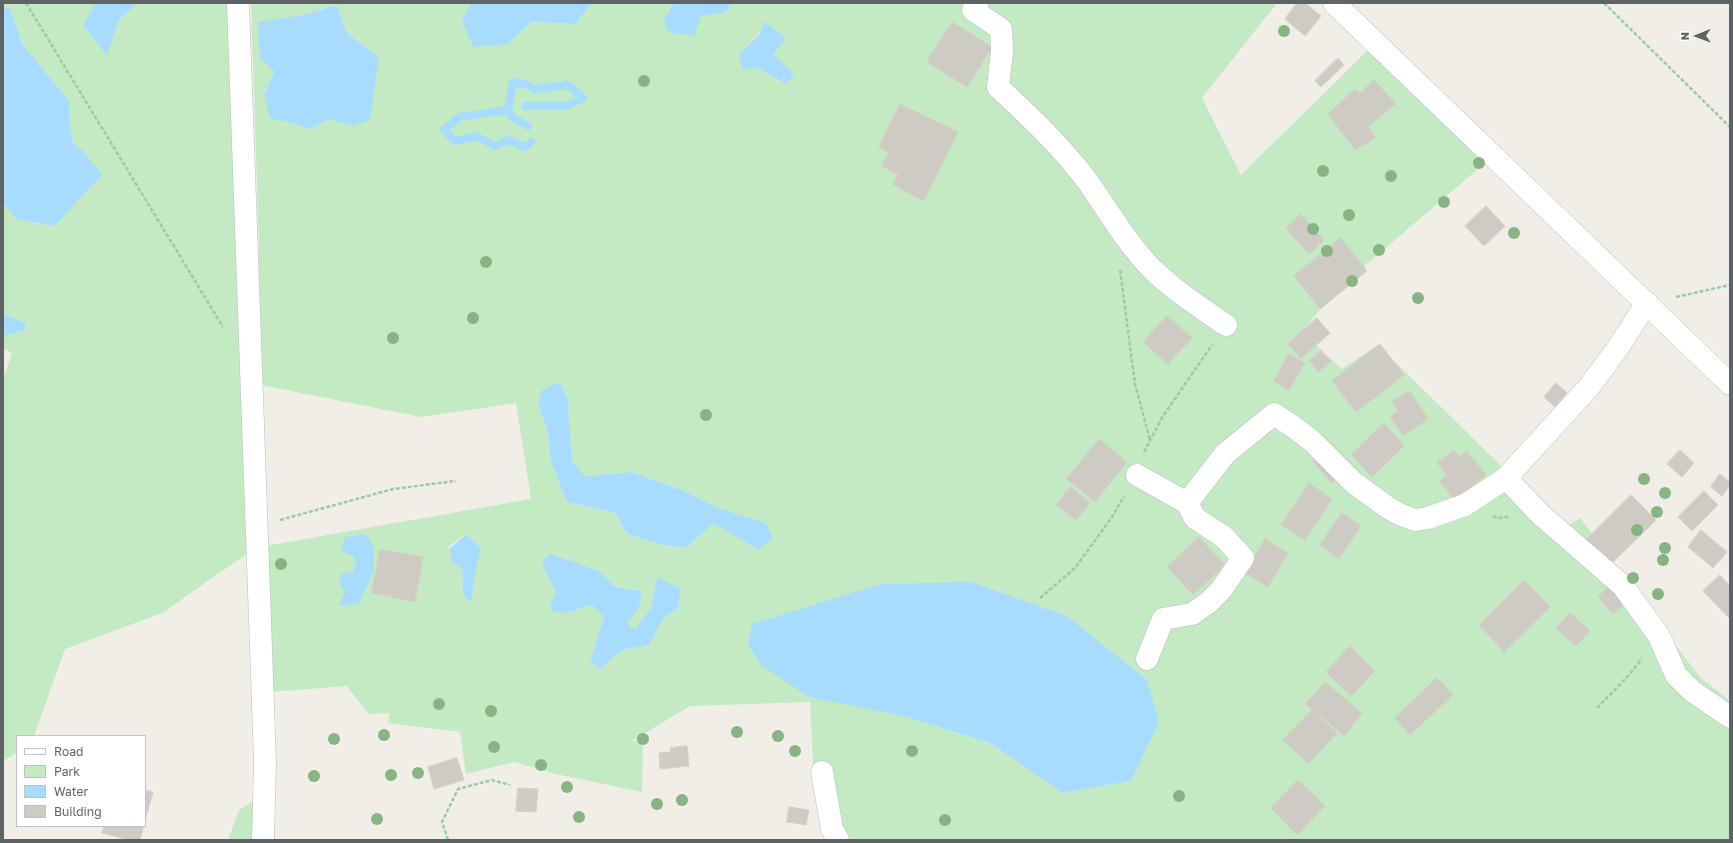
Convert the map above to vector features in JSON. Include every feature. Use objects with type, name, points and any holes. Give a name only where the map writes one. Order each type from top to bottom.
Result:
[{"type":"street","points":[[238,3],[265,761],[263,840]]},
{"type":"street","points":[[977,3],[973,10],[1001,29],[1002,51],[998,87],[1041,128],[1087,182],[1123,235],[1153,269],[1184,296],[1226,325]]},
{"type":"street","points":[[1334,3],[1730,384]]},
{"type":"street","points":[[1187,503],[1225,454],[1274,414],[1313,442],[1354,483],[1399,514],[1415,520],[1428,518],[1465,505],[1506,478],[1589,387],[1647,303]]},
{"type":"street","points":[[1137,475],[1187,503],[1195,518],[1224,537],[1243,558],[1221,590],[1209,602],[1192,614],[1163,619],[1147,659]]},
{"type":"street","points":[[1506,478],[1540,514],[1623,586],[1659,636],[1676,675],[1692,691],[1730,717]]},
{"type":"street","points":[[822,772],[832,829],[838,840]]},
{"type":"path","points":[[26,3],[226,332]]},
{"type":"path","points":[[1604,3],[1730,127]]},
{"type":"path","points":[[1123,235],[1119,274],[1135,384],[1150,440]]},
{"type":"path","points":[[1647,303],[1730,286]]},
{"type":"path","points":[[1040,598],[1075,568],[1112,517],[1137,475],[1139,463],[1163,416],[1226,325]]},
{"type":"path","points":[[257,526],[393,489],[456,481]]},
{"type":"path","points":[[1465,505],[1498,518],[1540,514]]},
{"type":"path","points":[[1596,708],[1630,674],[1659,636]]},
{"type":"path","points":[[448,840],[442,822],[458,789],[492,780],[510,785]]},
{"type":"green space","points":[[3,3],[96,3],[83,25],[107,55],[119,20],[138,3],[228,3],[251,368],[259,243],[251,3],[471,3],[462,20],[508,44],[531,22],[576,24],[592,3],[673,3],[664,20],[725,13],[732,3],[1277,3],[1202,98],[1241,175],[1370,48],[1485,163],[1335,291],[1302,332],[1342,369],[1378,345],[1495,460],[1562,530],[1580,518],[1699,676],[1730,701],[1730,840],[849,840],[841,827],[835,808],[815,800],[810,702],[690,706],[630,742],[643,739],[642,792],[556,774],[514,762],[466,774],[460,732],[388,723],[390,713],[368,714],[347,686],[270,692],[265,546],[531,499],[516,403],[421,417],[261,385],[248,553],[162,613],[65,649],[34,735],[16,735],[16,753],[3,761],[3,379],[12,353],[3,349],[3,336],[25,330],[26,323],[3,314],[3,203],[16,219],[54,226],[83,151],[73,143],[69,119],[69,100],[23,45],[10,8],[3,7]],"holes":[[[337,5],[347,33],[379,57],[352,126],[330,119],[309,129],[292,123],[264,95],[303,15]],[[764,21],[773,54],[786,84],[756,67],[739,54],[759,34]],[[568,400],[572,462],[586,476],[632,472],[684,491],[721,509],[766,523],[758,549],[713,524],[685,548],[659,544],[627,534],[615,513],[567,502],[551,462],[547,428],[538,405]],[[467,534],[481,549],[476,569],[463,595],[462,568],[451,562],[450,548],[446,548]],[[353,556],[374,571],[362,595],[360,603],[340,605],[356,565]],[[599,571],[616,587],[642,591],[638,607],[626,623],[635,630],[651,608],[657,577],[678,608],[664,617],[649,645],[622,650],[600,669],[590,661],[604,618],[592,605],[566,613],[550,605],[556,592]],[[761,665],[1131,781],[1062,793],[990,743],[904,716]]]},
{"type":"green space","points":[[253,801],[255,840],[228,840],[239,810]]},
{"type":"water","points":[[96,3],[138,3],[119,20],[107,56],[83,25]]},
{"type":"water","points":[[471,3],[592,3],[576,24],[531,22],[508,44],[473,47],[462,20]]},
{"type":"water","points":[[673,3],[732,3],[725,13],[701,16],[694,36],[668,32],[664,20]]},
{"type":"water","points":[[337,5],[347,33],[379,57],[370,120],[352,126],[330,119],[309,129],[270,118],[264,95],[274,72],[260,58],[258,22],[303,15]]},
{"type":"water","points":[[3,7],[10,8],[23,45],[69,100],[69,119],[73,143],[83,151],[102,175],[54,226],[16,219],[3,203]]},
{"type":"water","points":[[764,21],[786,38],[773,54],[794,75],[786,84],[756,67],[743,70],[739,54],[759,35]]},
{"type":"water","points":[[3,314],[26,323],[25,330],[3,336]]},
{"type":"water","points":[[560,382],[568,400],[572,462],[586,476],[632,472],[684,491],[721,509],[766,523],[773,539],[758,549],[713,524],[685,548],[659,544],[627,534],[615,513],[567,502],[551,462],[547,428],[538,405],[542,390]]},
{"type":"water","points":[[366,534],[374,548],[374,571],[360,603],[339,606],[344,592],[339,582],[341,574],[352,572],[356,565],[353,556],[341,551],[345,537]]},
{"type":"water","points":[[467,534],[481,549],[476,569],[471,602],[463,595],[462,568],[451,562],[450,548]]},
{"type":"water","points":[[550,554],[599,571],[616,587],[642,591],[639,607],[627,623],[635,629],[651,608],[657,577],[681,589],[678,608],[664,617],[649,645],[622,650],[600,669],[590,661],[604,618],[592,605],[566,613],[552,611],[550,605],[556,592],[542,563]]},
{"type":"water","points":[[971,582],[1067,616],[1147,680],[1159,722],[1131,781],[1062,793],[990,743],[904,716],[809,697],[761,665],[748,645],[752,624],[881,584]]},
{"type":"building","points":[[1297,3],[1305,3],[1321,16],[1305,36],[1285,19]]},
{"type":"building","points":[[952,22],[992,47],[967,87],[927,62]]},
{"type":"building","points":[[1338,58],[1344,65],[1321,87],[1315,81]]},
{"type":"building","points":[[1374,80],[1396,104],[1368,126],[1375,138],[1355,150],[1328,114],[1355,89],[1360,93]]},
{"type":"building","points":[[900,104],[958,132],[924,201],[893,185],[898,174],[882,166],[889,152],[879,147]]},
{"type":"building","points":[[1486,206],[1505,226],[1484,246],[1465,226]]},
{"type":"building","points":[[1301,214],[1324,240],[1309,254],[1286,229]]},
{"type":"building","points":[[1341,238],[1367,271],[1320,309],[1294,276]]},
{"type":"building","points":[[1167,316],[1192,338],[1168,364],[1143,342]]},
{"type":"building","points":[[1317,318],[1330,333],[1301,359],[1288,344]]},
{"type":"building","points":[[1380,344],[1404,375],[1356,412],[1332,381]]},
{"type":"building","points":[[1321,351],[1331,361],[1319,372],[1309,361]]},
{"type":"building","points":[[1289,354],[1305,363],[1289,390],[1274,381]]},
{"type":"building","points":[[1556,383],[1567,393],[1555,407],[1544,397]]},
{"type":"building","points":[[1410,391],[1428,419],[1403,436],[1390,417],[1398,411],[1392,402]]},
{"type":"building","points":[[1384,423],[1404,446],[1372,477],[1351,455]]},
{"type":"building","points":[[1099,439],[1127,462],[1095,502],[1067,479]]},
{"type":"building","points":[[1326,450],[1345,471],[1332,483],[1313,462]]},
{"type":"building","points":[[1454,450],[1460,457],[1467,451],[1486,475],[1455,501],[1440,481],[1447,475],[1437,463]]},
{"type":"building","points":[[1680,450],[1694,463],[1682,477],[1667,464]]},
{"type":"building","points":[[1720,474],[1730,482],[1730,485],[1722,496],[1711,487]]},
{"type":"building","points":[[1309,483],[1332,499],[1305,540],[1281,525]]},
{"type":"building","points":[[1071,487],[1090,503],[1076,520],[1056,505]]},
{"type":"building","points":[[1704,491],[1718,505],[1692,531],[1678,517]]},
{"type":"building","points":[[1631,495],[1656,520],[1607,568],[1583,543]]},
{"type":"building","points":[[1342,513],[1361,526],[1339,559],[1320,545]]},
{"type":"building","points":[[1701,530],[1727,552],[1713,568],[1688,547]]},
{"type":"building","points":[[1199,537],[1225,565],[1193,595],[1167,567]]},
{"type":"building","points":[[1265,539],[1288,553],[1268,587],[1245,573]]},
{"type":"building","points":[[380,549],[423,557],[415,602],[372,593]]},
{"type":"building","points":[[1720,575],[1730,586],[1730,619],[1703,591]]},
{"type":"building","points":[[1524,580],[1550,607],[1504,652],[1479,625]]},
{"type":"building","points":[[1612,584],[1627,602],[1613,614],[1598,597]]},
{"type":"building","points":[[1570,613],[1590,631],[1576,646],[1556,628]]},
{"type":"building","points":[[1350,646],[1375,671],[1351,696],[1326,672]]},
{"type":"building","points":[[1437,678],[1453,695],[1410,735],[1395,718]]},
{"type":"building","points":[[1325,682],[1362,713],[1344,736],[1306,704]]},
{"type":"building","points":[[1312,710],[1337,733],[1308,764],[1283,740]]},
{"type":"building","points":[[687,746],[689,766],[660,769],[659,753],[671,752],[670,748]]},
{"type":"building","points":[[457,758],[464,780],[434,789],[428,767]]},
{"type":"building","points":[[1298,780],[1325,806],[1297,835],[1271,808]]},
{"type":"building","points":[[518,788],[538,789],[536,812],[516,811]]},
{"type":"building","points":[[146,790],[153,792],[146,817]]},
{"type":"building","points":[[789,807],[809,810],[806,825],[787,822]]},
{"type":"building","points":[[104,827],[144,827],[140,840],[130,840],[102,833]]},
{"type":"waterway","points":[[526,106],[566,106],[583,98],[569,85],[534,89],[525,84],[513,82],[508,110],[513,118],[528,126]]},
{"type":"waterway","points":[[508,110],[459,117],[444,130],[455,141],[476,136],[495,146],[508,140],[525,147],[531,142]]}]
